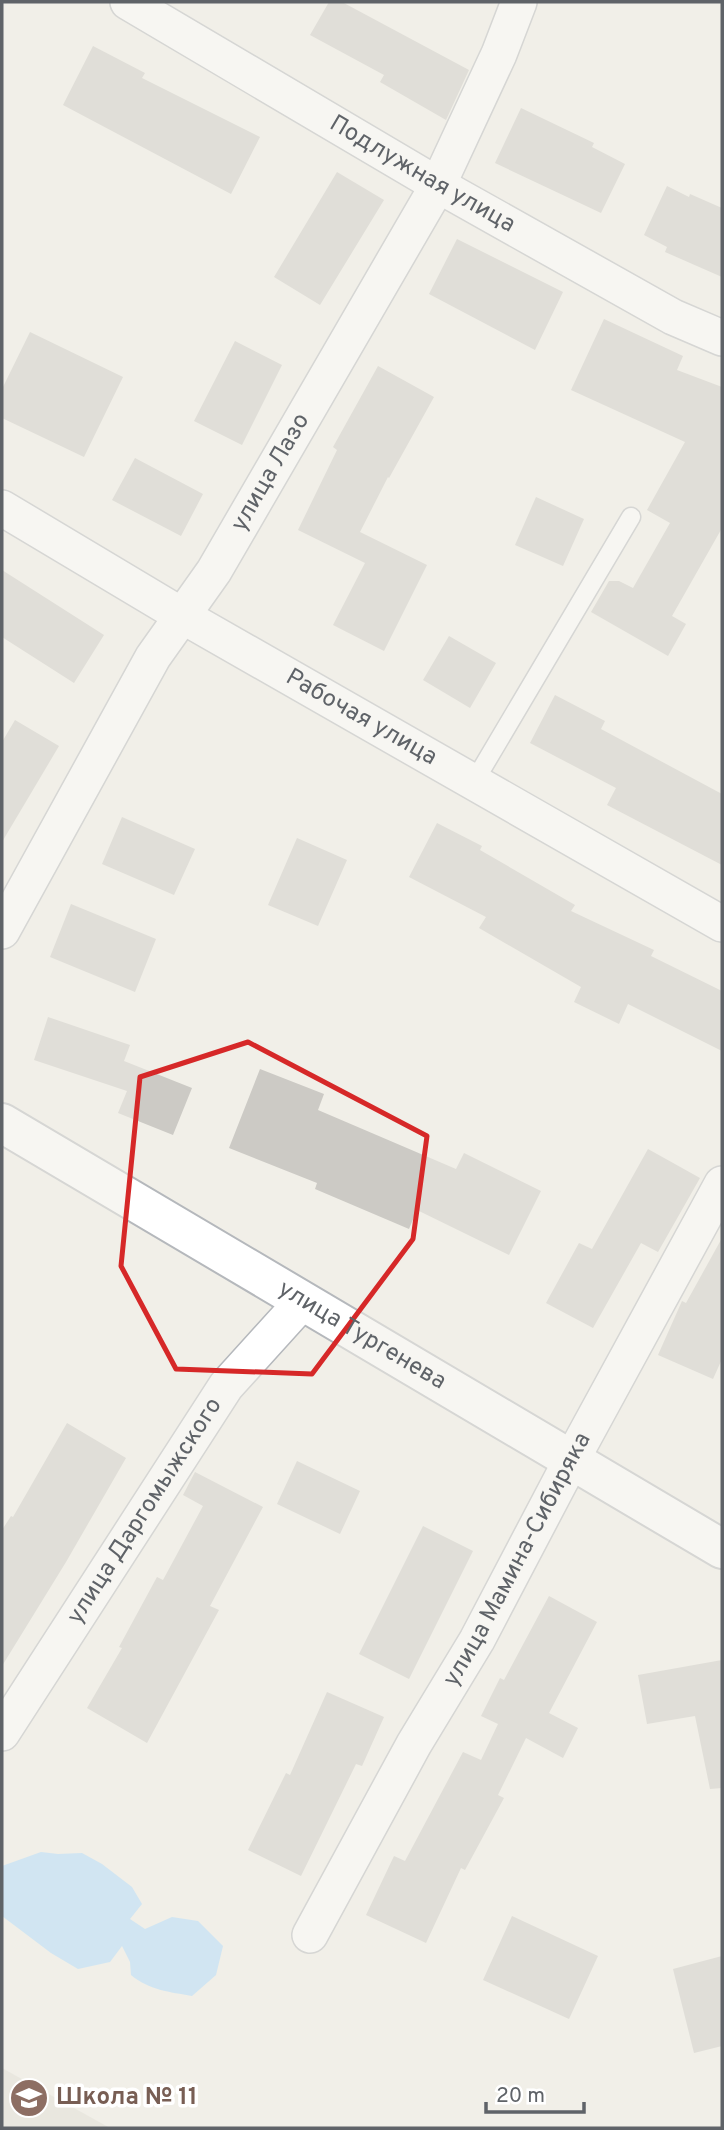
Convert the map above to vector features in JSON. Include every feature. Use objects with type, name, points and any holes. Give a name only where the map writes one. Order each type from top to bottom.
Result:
[{"type":"street","name":"Подлужная улица","points":[[128,2],[438,185],[673,317],[722,338]]},
{"type":"street","name":"улица Лазо","points":[[2,931],[153,657],[214,572],[438,185],[499,54],[519,2]]},
{"type":"street","name":"Рабочая улица","points":[[2,508],[181,615],[722,924]]},
{"type":"street","name":"улица Тургенева","points":[[2,1123],[722,1549]]},
{"type":"street","name":"улица Мамина-Сибиряка","points":[[310,1935],[414,1744],[477,1640],[722,1184]]},
{"type":"street","name":"улица Даргомыжского","points":[[2,1732],[226,1386],[303,1301]]},
{"type":"lane","points":[[474,782],[631,517]]},
{"type":"highlighted area","points":[[248,1042],[427,1136],[413,1239],[312,1374],[176,1369],[121,1266],[140,1077]]},
{"type":"shaded area","name":"Школа № 11","points":[[2,2068],[110,2128],[2,2128]]},
{"type":"water","points":[[41,1852],[82,1853],[102,1864],[132,1887],[142,1904],[130,1919],[145,1929],[172,1917],[198,1921],[223,1946],[216,1975],[192,1996],[160,1990],[131,1975],[130,1962],[122,1946],[110,1962],[78,1969],[51,1953],[2,1916],[2,1866]]},
{"type":"building","points":[[329,2],[342,2],[469,70],[446,120],[380,82],[384,75],[310,35]]},
{"type":"building","points":[[93,46],[145,73],[142,78],[260,137],[231,194],[63,105]]},
{"type":"building","points":[[521,108],[594,143],[592,147],[625,164],[601,213],[495,163]]},
{"type":"building","points":[[337,172],[384,200],[320,305],[274,277]]},
{"type":"building","points":[[667,186],[722,208],[722,277],[665,252],[667,247],[644,235]]},
{"type":"building","points":[[457,239],[563,292],[535,350],[429,294]]},
{"type":"building","points":[[604,319],[683,356],[677,370],[722,387],[722,528],[672,616],[686,624],[668,656],[591,612],[609,581],[619,581],[633,588],[670,523],[647,510],[685,442],[571,390]]},
{"type":"building","points":[[30,332],[123,377],[84,457],[2,418],[2,389]]},
{"type":"building","points":[[235,341],[282,365],[242,445],[194,421]]},
{"type":"building","points":[[378,366],[434,397],[360,532],[427,565],[384,651],[333,625],[365,563],[298,530],[337,450],[333,447]]},
{"type":"building","points":[[135,458],[203,494],[181,536],[112,500]]},
{"type":"building","points":[[536,497],[584,519],[563,566],[515,545]]},
{"type":"building","points":[[2,570],[104,635],[74,683],[2,637]]},
{"type":"building","points":[[449,636],[496,663],[470,708],[423,680]]},
{"type":"building","points":[[555,695],[605,721],[601,729],[722,794],[722,865],[607,805],[616,788],[530,743]]},
{"type":"building","points":[[15,720],[59,746],[2,842],[2,742]]},
{"type":"building","points":[[122,817],[195,849],[174,895],[102,864]]},
{"type":"building","points":[[437,823],[482,846],[480,850],[575,905],[571,911],[654,950],[651,956],[722,991],[722,1051],[628,1004],[619,1024],[574,1002],[581,987],[479,928],[486,917],[409,877]]},
{"type":"building","points":[[297,838],[347,860],[318,926],[268,905]]},
{"type":"building","points":[[71,904],[156,939],[135,992],[50,957]]},
{"type":"building","points":[[48,1017],[130,1045],[124,1061],[192,1088],[173,1135],[118,1113],[127,1091],[34,1060]]},
{"type":"building","points":[[260,1069],[324,1094],[318,1110],[456,1169],[464,1153],[541,1191],[509,1255],[417,1210],[409,1229],[315,1189],[317,1183],[229,1148]]},
{"type":"building","points":[[648,1149],[700,1178],[658,1252],[641,1243],[593,1328],[546,1303],[579,1243],[592,1249]]},
{"type":"building","points":[[722,1238],[722,1359],[713,1379],[658,1355],[682,1301],[686,1303]]},
{"type":"building","points":[[67,1423],[126,1458],[2,1666],[2,1530],[11,1516],[13,1517]]},
{"type":"building","points":[[297,1461],[360,1491],[340,1534],[277,1504]]},
{"type":"building","points":[[195,1472],[263,1507],[210,1606],[219,1610],[147,1743],[87,1708],[122,1648],[119,1647],[157,1577],[163,1580],[203,1506],[183,1495]]},
{"type":"building","points":[[423,1526],[473,1551],[409,1679],[359,1654]]},
{"type":"building","points":[[549,1596],[597,1622],[549,1713],[578,1728],[563,1758],[526,1738],[498,1795],[504,1798],[465,1870],[461,1868],[426,1943],[366,1915],[394,1856],[405,1861],[463,1752],[481,1760],[498,1724],[481,1716],[500,1678],[504,1680]]},
{"type":"building","points":[[722,1660],[722,1788],[710,1789],[695,1716],[647,1724],[638,1675]]},
{"type":"building","points":[[327,1692],[384,1717],[362,1766],[356,1764],[301,1876],[248,1850],[286,1773],[290,1775]]},
{"type":"building","points":[[512,1916],[598,1956],[569,2019],[483,1980]]},
{"type":"building","points":[[722,1956],[722,2046],[694,2053],[673,1969]]},
{"type":"place","name":"Школа № 11","points":[[29,2098]]}]
